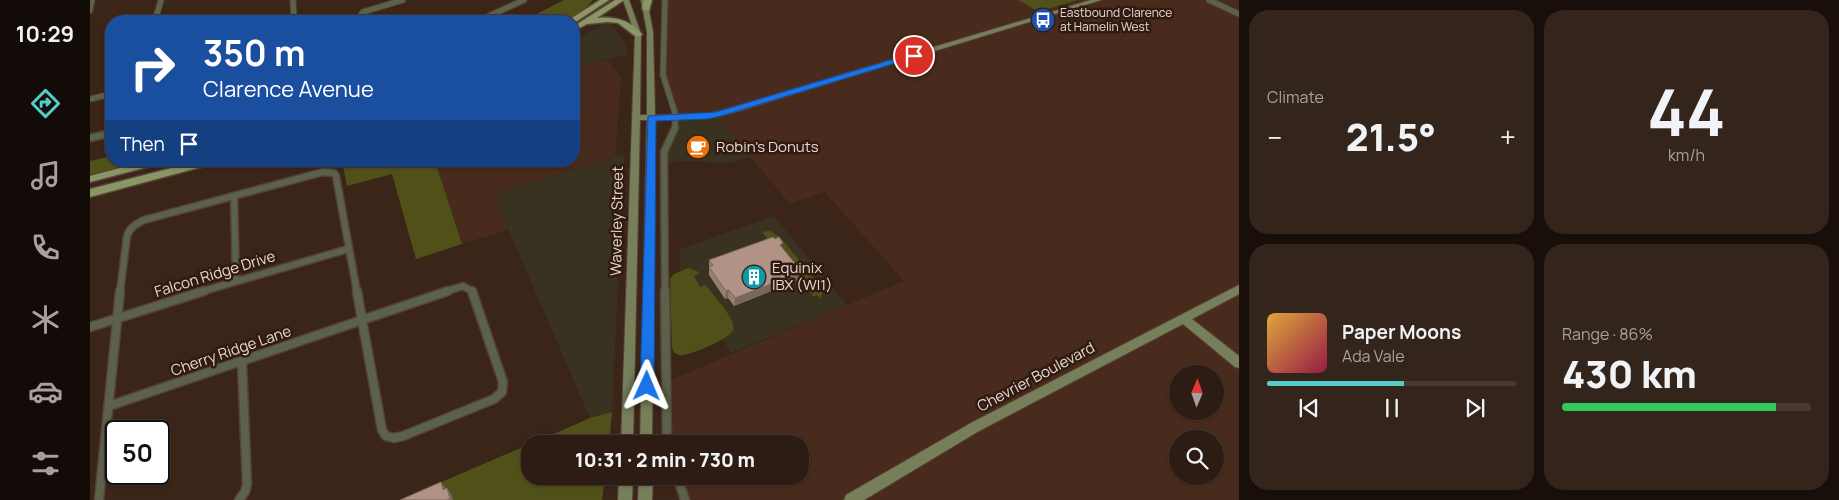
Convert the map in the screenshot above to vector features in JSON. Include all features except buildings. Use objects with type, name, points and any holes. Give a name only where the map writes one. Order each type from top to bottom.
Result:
[{"type":"main road","points":[[579,15],[593,0]]},
{"type":"main road","points":[[580,16],[605,0]]},
{"type":"main road","points":[[580,26],[620,0]]},
{"type":"main road","name":"Waverley Street","points":[[626,0],[638,34],[627,435]]},
{"type":"main road","points":[[644,0],[650,32],[652,118],[646,435]]},
{"type":"main road","points":[[646,9],[648,0]]},
{"type":"main road","points":[[636,118],[708,116],[729,111],[1098,0]]},
{"type":"main road","points":[[586,22],[620,21],[629,25],[638,34]]},
{"type":"main road","points":[[90,179],[137,167]]},
{"type":"main road","points":[[90,193],[190,167]]},
{"type":"main road","name":"Chevrier Boulevard","points":[[851,500],[975,428],[1239,289]]},
{"type":"main road","points":[[1184,318],[1239,363]]},
{"type":"main road","points":[[625,500],[626,485]]},
{"type":"main road","points":[[645,500],[646,485]]},
{"type":"street","points":[[90,10],[92,0]]},
{"type":"street","points":[[156,15],[161,0]]},
{"type":"street","points":[[293,0],[293,15]]},
{"type":"street","points":[[361,15],[363,12],[403,0]]},
{"type":"street","points":[[507,0],[516,4]]},
{"type":"street","points":[[491,15],[524,0]]},
{"type":"street","points":[[665,0],[664,76],[674,103],[675,118],[675,129],[664,152],[667,435]]},
{"type":"street","points":[[1209,0],[1239,14]]},
{"type":"street","points":[[90,99],[105,95]]},
{"type":"street","points":[[90,138],[105,134]]},
{"type":"street","points":[[99,500],[116,319],[128,230],[135,224],[324,172],[334,173],[361,320]]},
{"type":"street","points":[[234,196],[236,281]]},
{"type":"street","name":"Falcon Ridge Drive","points":[[90,327],[236,281],[348,249]]},
{"type":"street","name":"Cherry Ridge Lane","points":[[109,406],[242,363],[361,320],[463,286],[469,288],[476,301],[504,389],[494,399],[403,436],[394,438],[386,436],[382,430],[361,320]]},
{"type":"street","points":[[239,500],[247,484],[242,363]]},
{"type":"street","points":[[680,485],[685,500]]},
{"type":"shaded area","points":[[564,0],[593,0],[580,15],[535,15]]},
{"type":"shaded area","points":[[665,0],[1239,0],[1239,500],[688,500],[684,485],[809,485],[809,435],[672,435],[671,380],[904,281],[825,192],[790,204],[717,117],[718,114],[675,118],[663,76]]},
{"type":"shaded area","points":[[1018,0],[1077,0],[1039,12]]},
{"type":"shaded area","points":[[602,24],[611,24],[625,44],[628,54],[580,66],[580,38]]},
{"type":"shaded area","points":[[607,60],[621,78],[615,156],[580,167],[580,67]]},
{"type":"shaded area","points":[[718,114],[750,157],[729,163],[679,161],[666,164],[666,149],[675,118]]},
{"type":"shaded area","points":[[624,154],[612,412],[590,418],[493,194]]},
{"type":"shaded area","points":[[105,157],[105,167],[137,167],[90,179],[90,161]]},
{"type":"shaded area","points":[[343,167],[437,167],[462,244],[416,259],[392,174],[347,186]]},
{"type":"shaded area","points":[[437,167],[580,167],[494,194],[509,229],[462,244]]},
{"type":"shaded area","points":[[774,216],[847,305],[731,353],[680,271],[680,249]]},
{"type":"shaded area","points":[[770,231],[780,237],[821,287],[822,294],[820,299],[817,295],[814,297],[762,232]]},
{"type":"shaded area","points":[[688,268],[697,271],[699,274],[694,276],[700,287],[706,285],[723,307],[731,320],[733,330],[725,338],[709,346],[691,353],[679,355],[674,352],[672,347],[670,279],[674,274]]},
{"type":"shaded area","points":[[612,412],[610,435],[551,435],[590,418]]},
{"type":"shaded area","points":[[521,448],[521,485],[604,485],[602,500],[400,500]]},
{"type":"place","name":"Eastbound Clarence at Hamelin West","points":[[1043,20]]},
{"type":"place","name":"Robin's Donuts","points":[[698,147]]},
{"type":"place","name":"Equinix IBX (WI1)","points":[[754,277]]},
{"type":"route","points":[[647,386],[652,118],[718,114],[914,56]]}]
